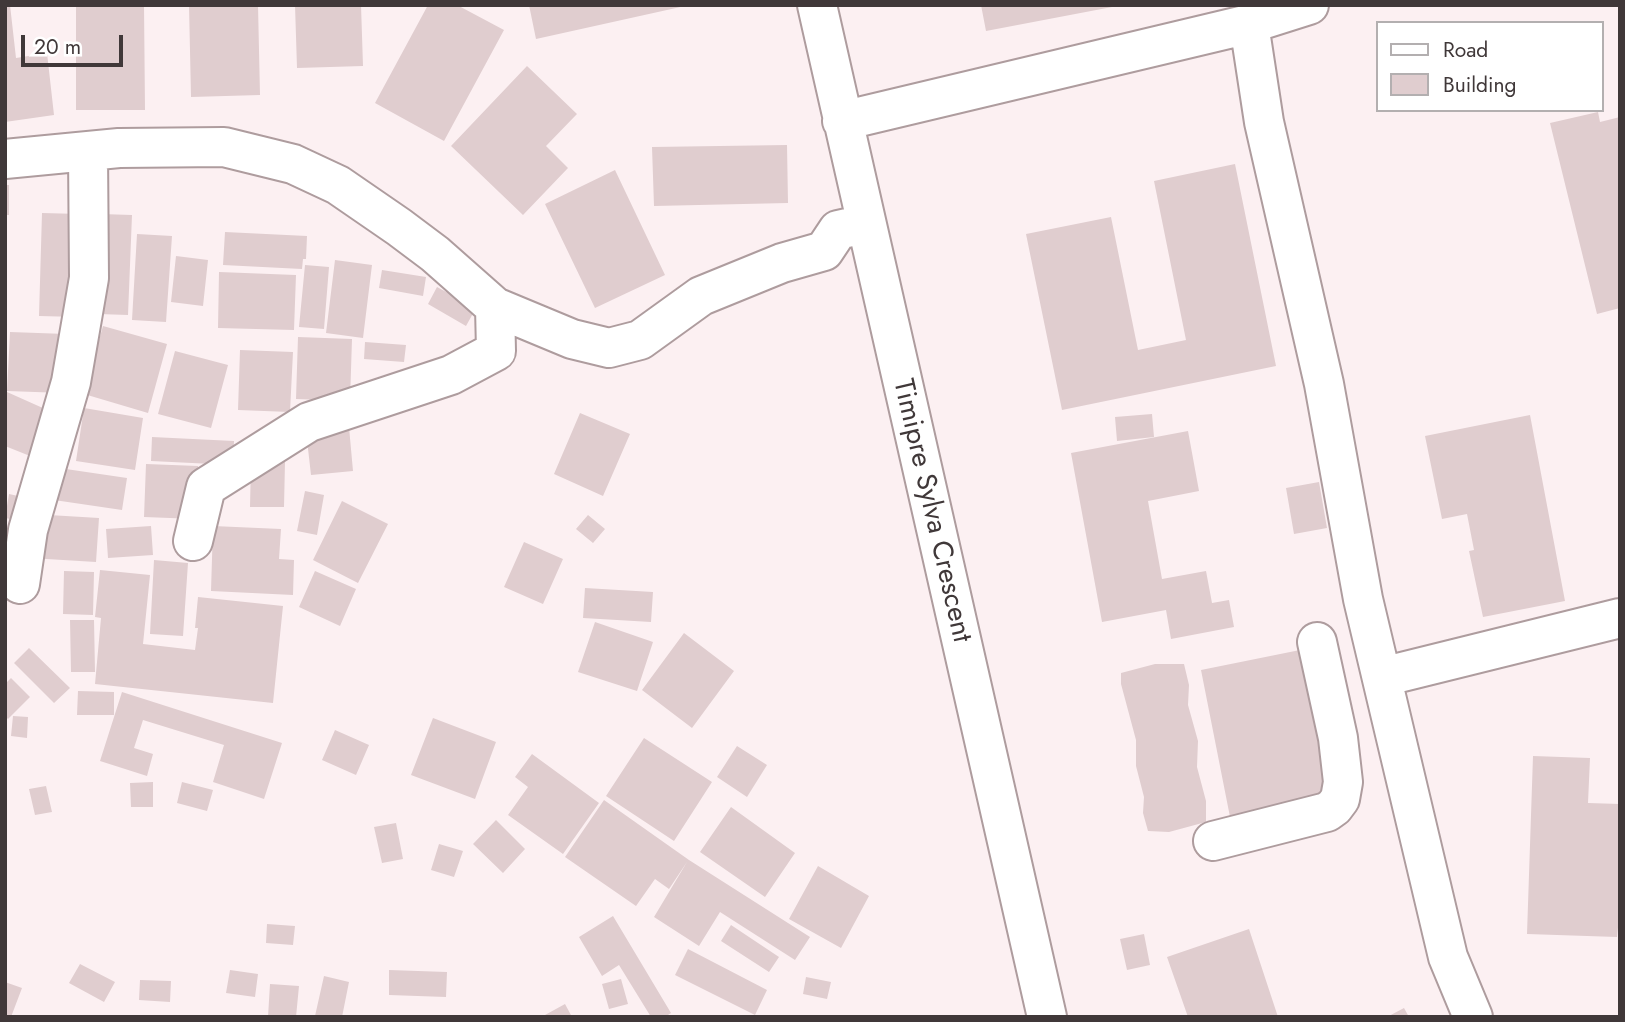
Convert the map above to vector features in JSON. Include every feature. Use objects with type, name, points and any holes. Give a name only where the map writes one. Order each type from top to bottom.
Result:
[{"type":"street","name":"Timipre Sylva Crescent","points":[[817,5],[1046,1017]]},
{"type":"street","points":[[842,121],[1249,24],[1309,5]]},
{"type":"street","points":[[1249,24],[1264,122],[1324,384],[1363,599],[1448,957],[1473,1017]]},
{"type":"street","points":[[5,159],[118,148],[224,147],[293,164],[338,185],[399,227],[435,254],[495,307],[572,339],[609,348],[640,340],[701,296],[782,263],[824,251],[838,230],[866,224]]},
{"type":"street","points":[[20,584],[28,530],[71,383],[89,278],[88,152]]},
{"type":"street","points":[[193,541],[206,487],[309,422],[451,375],[496,351],[495,307]]},
{"type":"street","points":[[1381,677],[1620,618]]},
{"type":"street","points":[[1213,841],[1327,812],[1340,799],[1343,782],[1338,738],[1317,642]]},
{"type":"street","points":[[1338,738],[1394,725]]},
{"type":"building","points":[[5,5],[10,5],[16,58],[47,53],[54,115],[5,122]]},
{"type":"building","points":[[76,5],[144,5],[145,110],[76,110]]},
{"type":"building","points":[[189,5],[258,5],[260,95],[191,97]]},
{"type":"building","points":[[295,5],[361,5],[363,66],[297,68]]},
{"type":"building","points":[[428,5],[457,5],[504,30],[444,141],[375,103]]},
{"type":"building","points":[[529,5],[685,5],[685,6],[536,39]]},
{"type":"building","points":[[981,5],[1112,5],[1112,7],[986,31]]},
{"type":"building","points":[[527,66],[577,114],[546,146],[568,168],[523,215],[451,146]]},
{"type":"building","points":[[1598,112],[1600,122],[1620,117],[1620,308],[1597,314],[1550,123]]},
{"type":"building","points":[[787,145],[788,203],[654,206],[652,147]]},
{"type":"building","points":[[1235,164],[1276,366],[1062,410],[1026,234],[1111,217],[1138,350],[1186,340],[1154,181]]},
{"type":"building","points":[[615,170],[665,275],[595,308],[545,204]]},
{"type":"building","points":[[5,185],[9,185],[9,215],[5,215]]},
{"type":"building","points":[[42,213],[80,214],[78,317],[39,316]]},
{"type":"building","points":[[101,214],[132,215],[128,315],[98,314]]},
{"type":"building","points":[[225,232],[307,236],[306,259],[303,259],[302,269],[223,265]]},
{"type":"building","points":[[137,234],[172,236],[166,322],[132,320]]},
{"type":"building","points":[[176,256],[208,260],[203,306],[171,302]]},
{"type":"building","points":[[335,260],[372,265],[363,338],[326,333]]},
{"type":"building","points":[[305,265],[329,267],[324,329],[299,327]]},
{"type":"building","points":[[382,270],[426,277],[423,296],[379,288]]},
{"type":"building","points":[[219,272],[296,275],[294,330],[218,328]]},
{"type":"building","points":[[437,287],[476,308],[466,326],[428,304]]},
{"type":"building","points":[[103,326],[167,344],[148,413],[84,394]]},
{"type":"building","points":[[10,332],[66,334],[63,393],[7,391]]},
{"type":"building","points":[[298,337],[352,339],[350,401],[296,399]]},
{"type":"building","points":[[365,342],[406,345],[404,362],[364,359]]},
{"type":"building","points":[[240,350],[293,352],[290,412],[238,410]]},
{"type":"building","points":[[175,351],[228,365],[211,428],[158,414]]},
{"type":"building","points":[[7,392],[54,413],[35,458],[5,446]]},
{"type":"building","points":[[84,408],[143,418],[135,470],[76,461]]},
{"type":"building","points":[[580,413],[630,434],[603,496],[554,474]]},
{"type":"building","points":[[1152,414],[1154,437],[1117,441],[1115,417]]},
{"type":"building","points":[[1530,415],[1565,601],[1483,617],[1469,551],[1474,550],[1467,514],[1442,519],[1425,436]]},
{"type":"building","points":[[349,427],[353,471],[311,475],[306,431]]},
{"type":"building","points":[[1188,431],[1199,491],[1148,501],[1162,579],[1206,571],[1212,603],[1229,600],[1234,627],[1171,639],[1166,610],[1102,622],[1071,453]]},
{"type":"building","points":[[152,437],[234,441],[233,465],[151,461]]},
{"type":"building","points":[[251,462],[285,462],[284,507],[250,507]]},
{"type":"building","points":[[146,464],[198,466],[196,519],[144,517]]},
{"type":"building","points":[[59,468],[127,478],[122,510],[54,500]]},
{"type":"building","points":[[1319,482],[1327,528],[1294,534],[1286,488]]},
{"type":"building","points":[[305,491],[324,495],[317,535],[297,531]]},
{"type":"building","points":[[9,494],[32,499],[28,522],[5,518]]},
{"type":"building","points":[[342,501],[388,524],[358,583],[313,560]]},
{"type":"building","points":[[32,514],[99,518],[96,562],[30,558]]},
{"type":"building","points":[[588,515],[605,529],[593,543],[576,529]]},
{"type":"building","points":[[151,526],[153,555],[108,558],[106,529]]},
{"type":"building","points":[[213,526],[281,529],[279,559],[294,560],[293,595],[211,591]]},
{"type":"building","points":[[524,542],[563,559],[543,604],[504,587]]},
{"type":"building","points":[[154,560],[188,563],[183,636],[150,634]]},
{"type":"building","points":[[100,570],[150,575],[143,644],[195,650],[198,597],[283,606],[273,703],[95,684],[101,618],[95,617]]},
{"type":"building","points":[[64,571],[94,572],[93,615],[63,614]]},
{"type":"building","points":[[315,571],[356,589],[340,626],[299,607]]},
{"type":"building","points":[[585,588],[653,592],[651,622],[583,618]]},
{"type":"building","points":[[70,620],[94,620],[95,672],[71,672]]},
{"type":"building","points":[[595,622],[653,642],[637,691],[578,672]]},
{"type":"building","points":[[684,633],[734,671],[692,728],[642,690]]},
{"type":"building","points":[[29,648],[70,688],[54,703],[14,663]]},
{"type":"building","points":[[1300,650],[1330,802],[1231,822],[1201,670]]},
{"type":"building","points":[[1155,664],[1184,664],[1189,685],[1188,705],[1198,741],[1197,767],[1206,801],[1206,822],[1169,832],[1148,831],[1143,813],[1144,797],[1136,766],[1136,740],[1121,684],[1121,673]]},
{"type":"building","points":[[11,678],[30,697],[8,719],[5,716],[5,684]]},
{"type":"building","points":[[78,691],[114,692],[114,715],[77,715]]},
{"type":"building","points":[[122,692],[282,743],[264,799],[213,782],[224,745],[143,720],[134,748],[153,754],[147,776],[100,761]]},
{"type":"building","points":[[13,716],[28,717],[27,738],[11,736]]},
{"type":"building","points":[[433,718],[496,742],[475,799],[411,775]]},
{"type":"building","points":[[335,730],[369,745],[356,775],[322,760]]},
{"type":"building","points":[[644,738],[712,782],[674,841],[606,796]]},
{"type":"building","points":[[737,746],[767,765],[747,797],[717,777]]},
{"type":"building","points":[[532,754],[599,803],[563,854],[508,815],[528,787],[515,777]]},
{"type":"building","points":[[1533,756],[1590,758],[1588,803],[1620,804],[1620,908],[1617,937],[1527,934]]},
{"type":"building","points":[[153,782],[153,807],[131,807],[130,783]]},
{"type":"building","points":[[182,782],[213,790],[207,811],[177,803]]},
{"type":"building","points":[[46,786],[52,812],[35,815],[29,789]]},
{"type":"building","points":[[604,800],[689,860],[810,937],[795,960],[720,912],[699,946],[654,917],[687,862],[669,889],[655,879],[636,906],[565,857]]},
{"type":"building","points":[[731,807],[795,853],[765,897],[700,852]]},
{"type":"building","points":[[496,820],[525,849],[503,873],[473,844]]},
{"type":"building","points":[[396,823],[403,859],[382,863],[374,827]]},
{"type":"building","points":[[439,844],[463,851],[454,877],[431,870]]},
{"type":"building","points":[[818,866],[869,896],[841,948],[789,919]]},
{"type":"building","points":[[613,916],[671,1013],[665,1017],[651,1017],[619,965],[602,976],[579,937]]},
{"type":"building","points":[[267,924],[295,926],[293,945],[266,943]]},
{"type":"building","points":[[731,925],[779,957],[769,972],[721,941]]},
{"type":"building","points":[[1249,929],[1278,1017],[1188,1017],[1167,957]]},
{"type":"building","points":[[1144,934],[1150,965],[1127,970],[1120,939]]},
{"type":"building","points":[[688,949],[767,990],[755,1015],[675,975]]},
{"type":"building","points":[[80,964],[115,982],[104,1002],[69,983]]},
{"type":"building","points":[[230,970],[258,974],[255,997],[226,993]]},
{"type":"building","points":[[389,970],[447,972],[446,997],[389,995]]},
{"type":"building","points":[[324,976],[349,982],[342,1017],[315,1016]]},
{"type":"building","points":[[806,977],[831,982],[827,999],[803,994]]},
{"type":"building","points":[[621,979],[628,1004],[609,1009],[602,984]]},
{"type":"building","points":[[140,980],[171,981],[170,1002],[139,1000]]},
{"type":"building","points":[[5,982],[22,988],[11,1017],[5,1017]]},
{"type":"building","points":[[270,984],[299,986],[296,1017],[268,1017]]},
{"type":"building","points":[[565,1004],[572,1017],[546,1017],[545,1015]]},
{"type":"building","points":[[1404,1008],[1409,1017],[1387,1017]]}]
